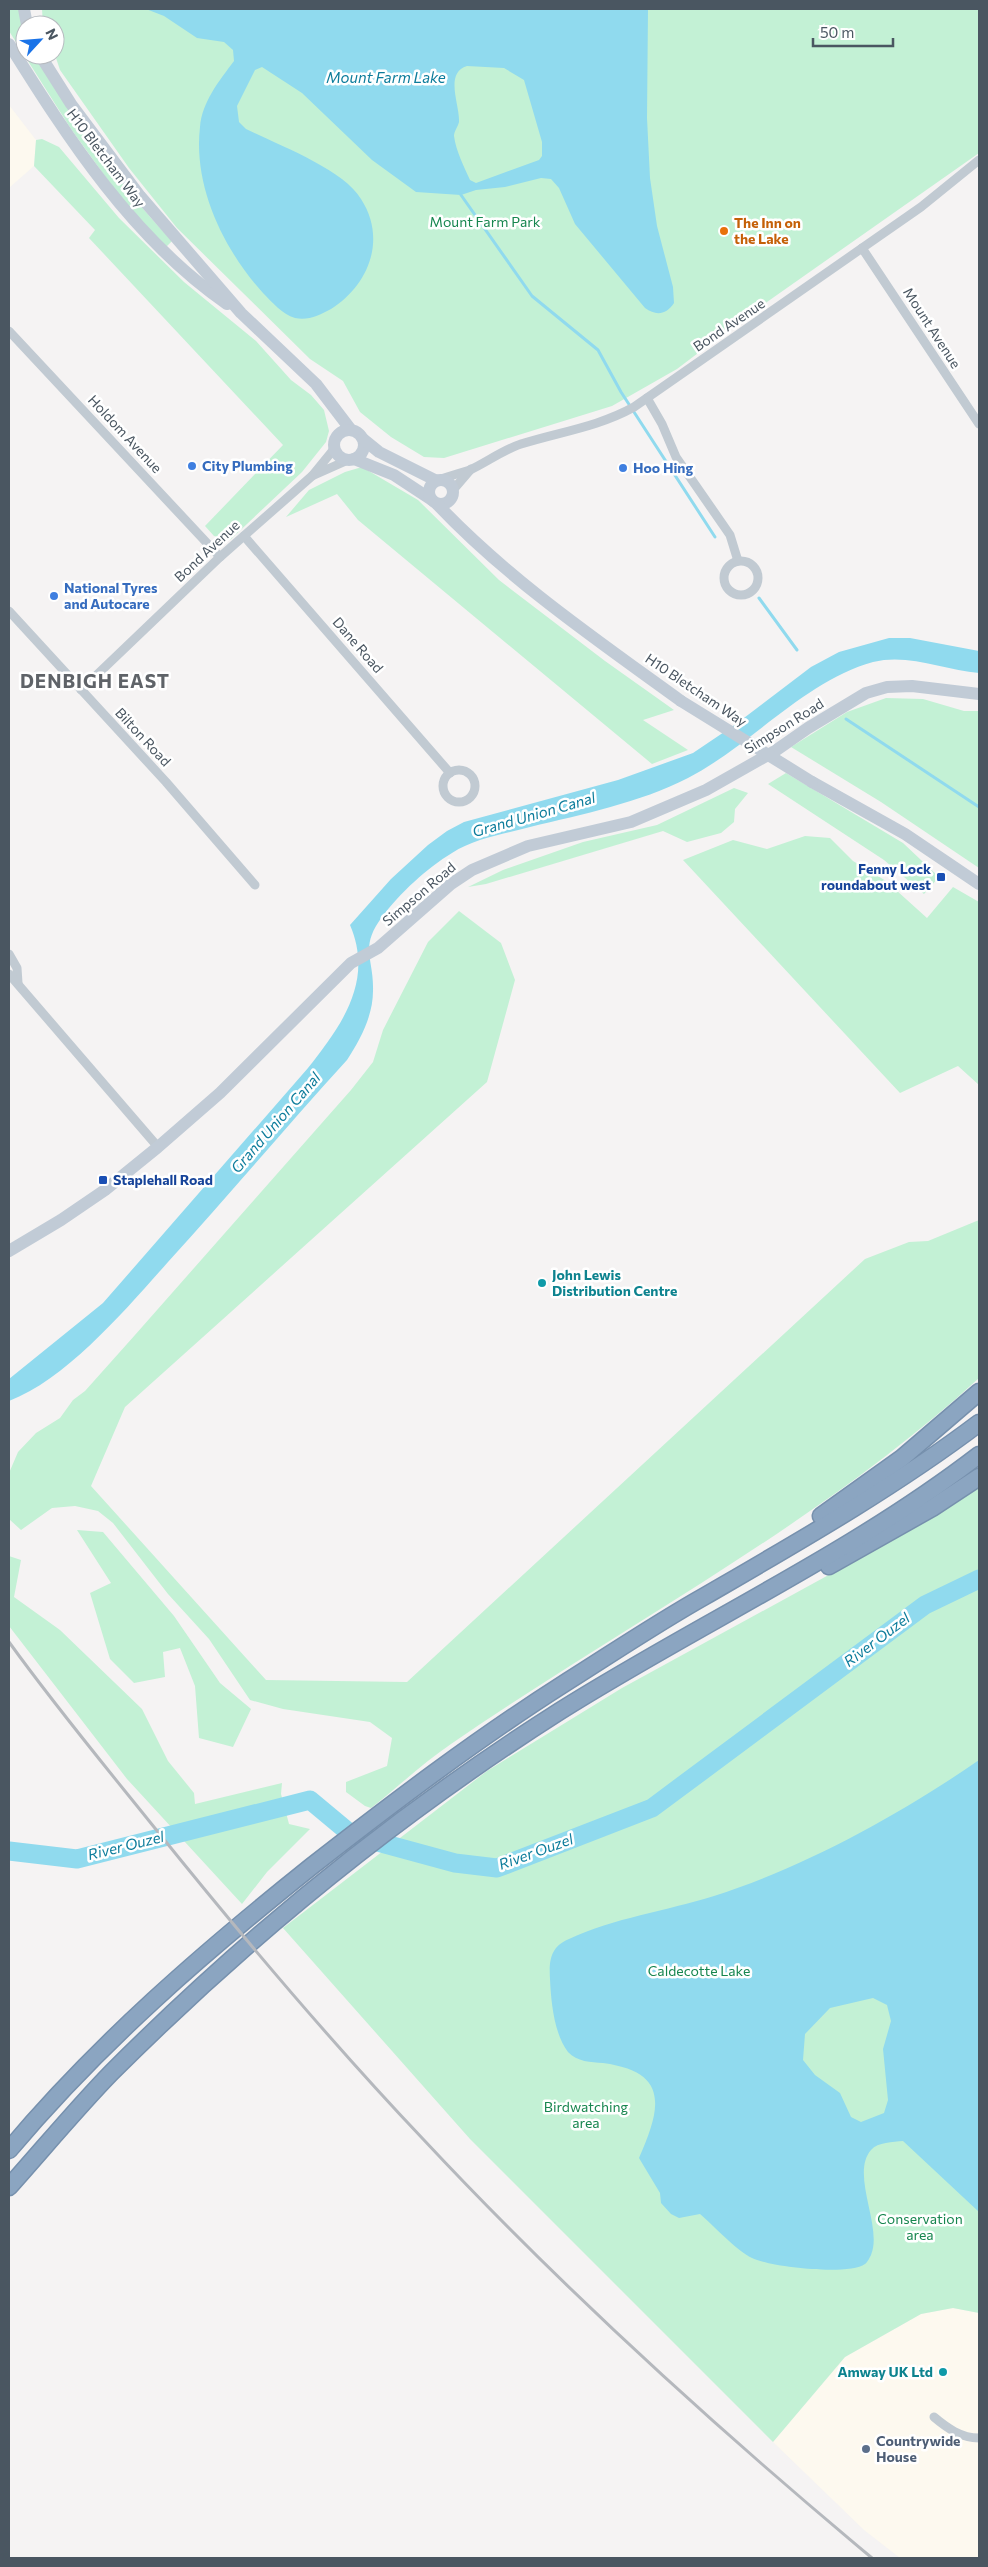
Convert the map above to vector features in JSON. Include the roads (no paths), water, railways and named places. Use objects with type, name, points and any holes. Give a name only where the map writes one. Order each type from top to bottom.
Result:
[{"type":"highway","points":[[794,1544],[822,1515],[902,1458],[979,1392]]},
{"type":"highway","points":[[9,2150],[83,2066],[158,1994],[223,1938],[390,1806],[474,1744],[563,1684],[883,1489],[979,1423]]},
{"type":"highway","points":[[9,2187],[110,2074],[234,1957],[322,1882],[409,1816],[481,1762],[558,1713],[630,1668],[742,1606],[876,1526],[947,1480],[979,1455]]},
{"type":"highway","points":[[742,1606],[809,1576],[871,1543],[979,1477]]},
{"type":"street","name":"H10 Bletcham Way","points":[[9,44],[38,90],[121,206],[184,271],[241,314],[316,384],[351,430]]},
{"type":"street","name":"H10 Bletcham Way","points":[[46,65],[71,104],[109,157],[241,314]]},
{"type":"street","name":"Bond Avenue","points":[[438,480],[471,469],[520,444],[580,429],[631,408],[921,207],[979,160]]},
{"type":"street","name":"Mount Avenue","points":[[862,248],[979,424]]},
{"type":"street","name":"Holdom Avenue","points":[[9,331],[220,557]]},
{"type":"street","points":[[647,398],[662,424],[676,457],[730,535],[738,561]]},
{"type":"street","name":"H10 Bletcham Way","points":[[331,406],[334,444]]},
{"type":"street","points":[[351,430],[379,452],[438,480],[448,481],[443,499],[394,475],[351,459],[339,457],[334,444],[339,432],[351,430]]},
{"type":"street","points":[[351,459],[364,448],[363,439]]},
{"type":"street","name":"Bond Avenue","points":[[81,690],[220,557],[312,476],[334,444]]},
{"type":"street","name":"Bond Avenue","points":[[312,476],[351,459]]},
{"type":"street","name":"Bond Avenue","points":[[443,499],[471,469]]},
{"type":"street","points":[[438,480],[428,490],[443,499]]},
{"type":"street","name":"H10 Bletcham Way","points":[[443,499],[463,531],[583,630],[682,701],[812,782],[905,834],[979,884]]},
{"type":"street","name":"Dane Road","points":[[244,536],[450,773]]},
{"type":"street","name":"Bilton Road","points":[[9,611],[166,782],[255,885]]},
{"type":"street","name":"Simpson Road","points":[[9,1251],[90,1200],[158,1147],[220,1093],[351,963],[378,948],[451,884],[472,870],[528,846],[631,822],[706,790],[775,751],[808,728],[866,693],[887,686],[912,686],[979,694]]},
{"type":"street","points":[[9,954],[17,968],[18,983]]},
{"type":"street","points":[[9,974],[158,1147]]},
{"type":"street","points":[[934,2417],[950,2430],[972,2438],[979,2438]]},
{"type":"water","name":"Mount Farm Lake","points":[[146,9],[648,9],[647,118],[650,178],[657,226],[673,287],[674,303],[668,310],[661,313],[645,308],[575,224],[559,188],[551,179],[541,178],[505,187],[476,190],[461,195],[416,192],[372,160],[302,93],[262,67],[255,70],[237,106],[239,122],[246,129],[309,159],[340,178],[361,199],[369,214],[373,230],[370,260],[364,274],[344,299],[331,309],[309,318],[300,319],[286,314],[263,293],[249,276],[224,237],[214,216],[201,172],[199,150],[201,118],[212,92],[234,61],[233,50],[224,42],[197,38],[164,16]],"holes":[[[467,66],[504,68],[524,80],[542,142],[542,156],[539,160],[476,183],[470,180],[460,159],[455,142],[454,134],[459,122],[455,90],[456,75]]]},
{"type":"water","name":"Grand Union Canal","points":[[889,638],[910,638],[979,651],[979,673],[900,659],[873,662],[848,671],[801,698],[734,749],[688,778],[630,801],[480,840],[461,848],[443,859],[405,890],[382,917],[371,937],[369,953],[373,991],[371,1010],[361,1036],[347,1060],[115,1320],[53,1376],[31,1391],[9,1401],[9,1379],[103,1303],[321,1052],[343,1019],[356,984],[358,965],[356,945],[350,925],[391,879],[428,845],[447,831],[464,822],[618,780],[693,753],[736,724],[811,667],[839,652]]},
{"type":"water","name":"Caldecotte Lake","points":[[979,1760],[979,2212],[903,2141],[886,2143],[874,2147],[865,2160],[865,2186],[874,2243],[871,2255],[866,2263],[856,2268],[827,2270],[791,2267],[752,2258],[732,2244],[700,2214],[679,2218],[671,2214],[661,2203],[660,2193],[639,2158],[647,2140],[655,2108],[654,2095],[650,2084],[640,2075],[625,2068],[584,2061],[568,2052],[559,2036],[552,2007],[550,1972],[554,1950],[563,1942],[586,1932],[622,1920],[714,1896],[817,1855],[885,1819]],"holes":[[[873,1998],[887,2005],[891,2021],[883,2049],[888,2100],[884,2113],[861,2122],[851,2117],[840,2093],[815,2075],[803,2060],[805,2034],[830,2008]]]},
{"type":"waterway","points":[[461,195],[532,296],[598,350],[621,392],[715,537]]},
{"type":"waterway","points":[[759,598],[797,650]]},
{"type":"waterway","points":[[846,719],[979,807]]},
{"type":"waterway","name":"River Ouzel","points":[[9,1851],[77,1859],[310,1800],[352,1835],[455,1863],[497,1868],[652,1808],[925,1605],[979,1579]]},
{"type":"railway","points":[[9,1642],[80,1736],[186,1867],[319,2025],[423,2139],[530,2249],[641,2356],[813,2509],[872,2558]]},
{"type":"place","name":"The Inn on the Lake","points":[[724,231]]},
{"type":"place","name":"City Plumbing","points":[[192,466]]},
{"type":"place","name":"Hoo Hing","points":[[623,468]]},
{"type":"place","name":"National Tyres and Autocare","points":[[54,596]]},
{"type":"place","name":"Fenny Lock roundabout west","points":[[941,877]]},
{"type":"place","name":"Staplehall Road","points":[[103,1180]]},
{"type":"place","name":"John Lewis Distribution Centre","points":[[542,1283]]},
{"type":"place","name":"Amway UK Ltd","points":[[943,2372]]},
{"type":"place","name":"Countrywide House","points":[[866,2449]]},
{"type":"district","name":"DENBIGH EAST","points":[[95,681]]},
{"type":"park label","name":"Mount Farm Park","points":[[485,222]]},
{"type":"park label","name":"Birdwatching area","points":[[586,2116]]},
{"type":"park label","name":"Conservation area","points":[[920,2228]]}]
